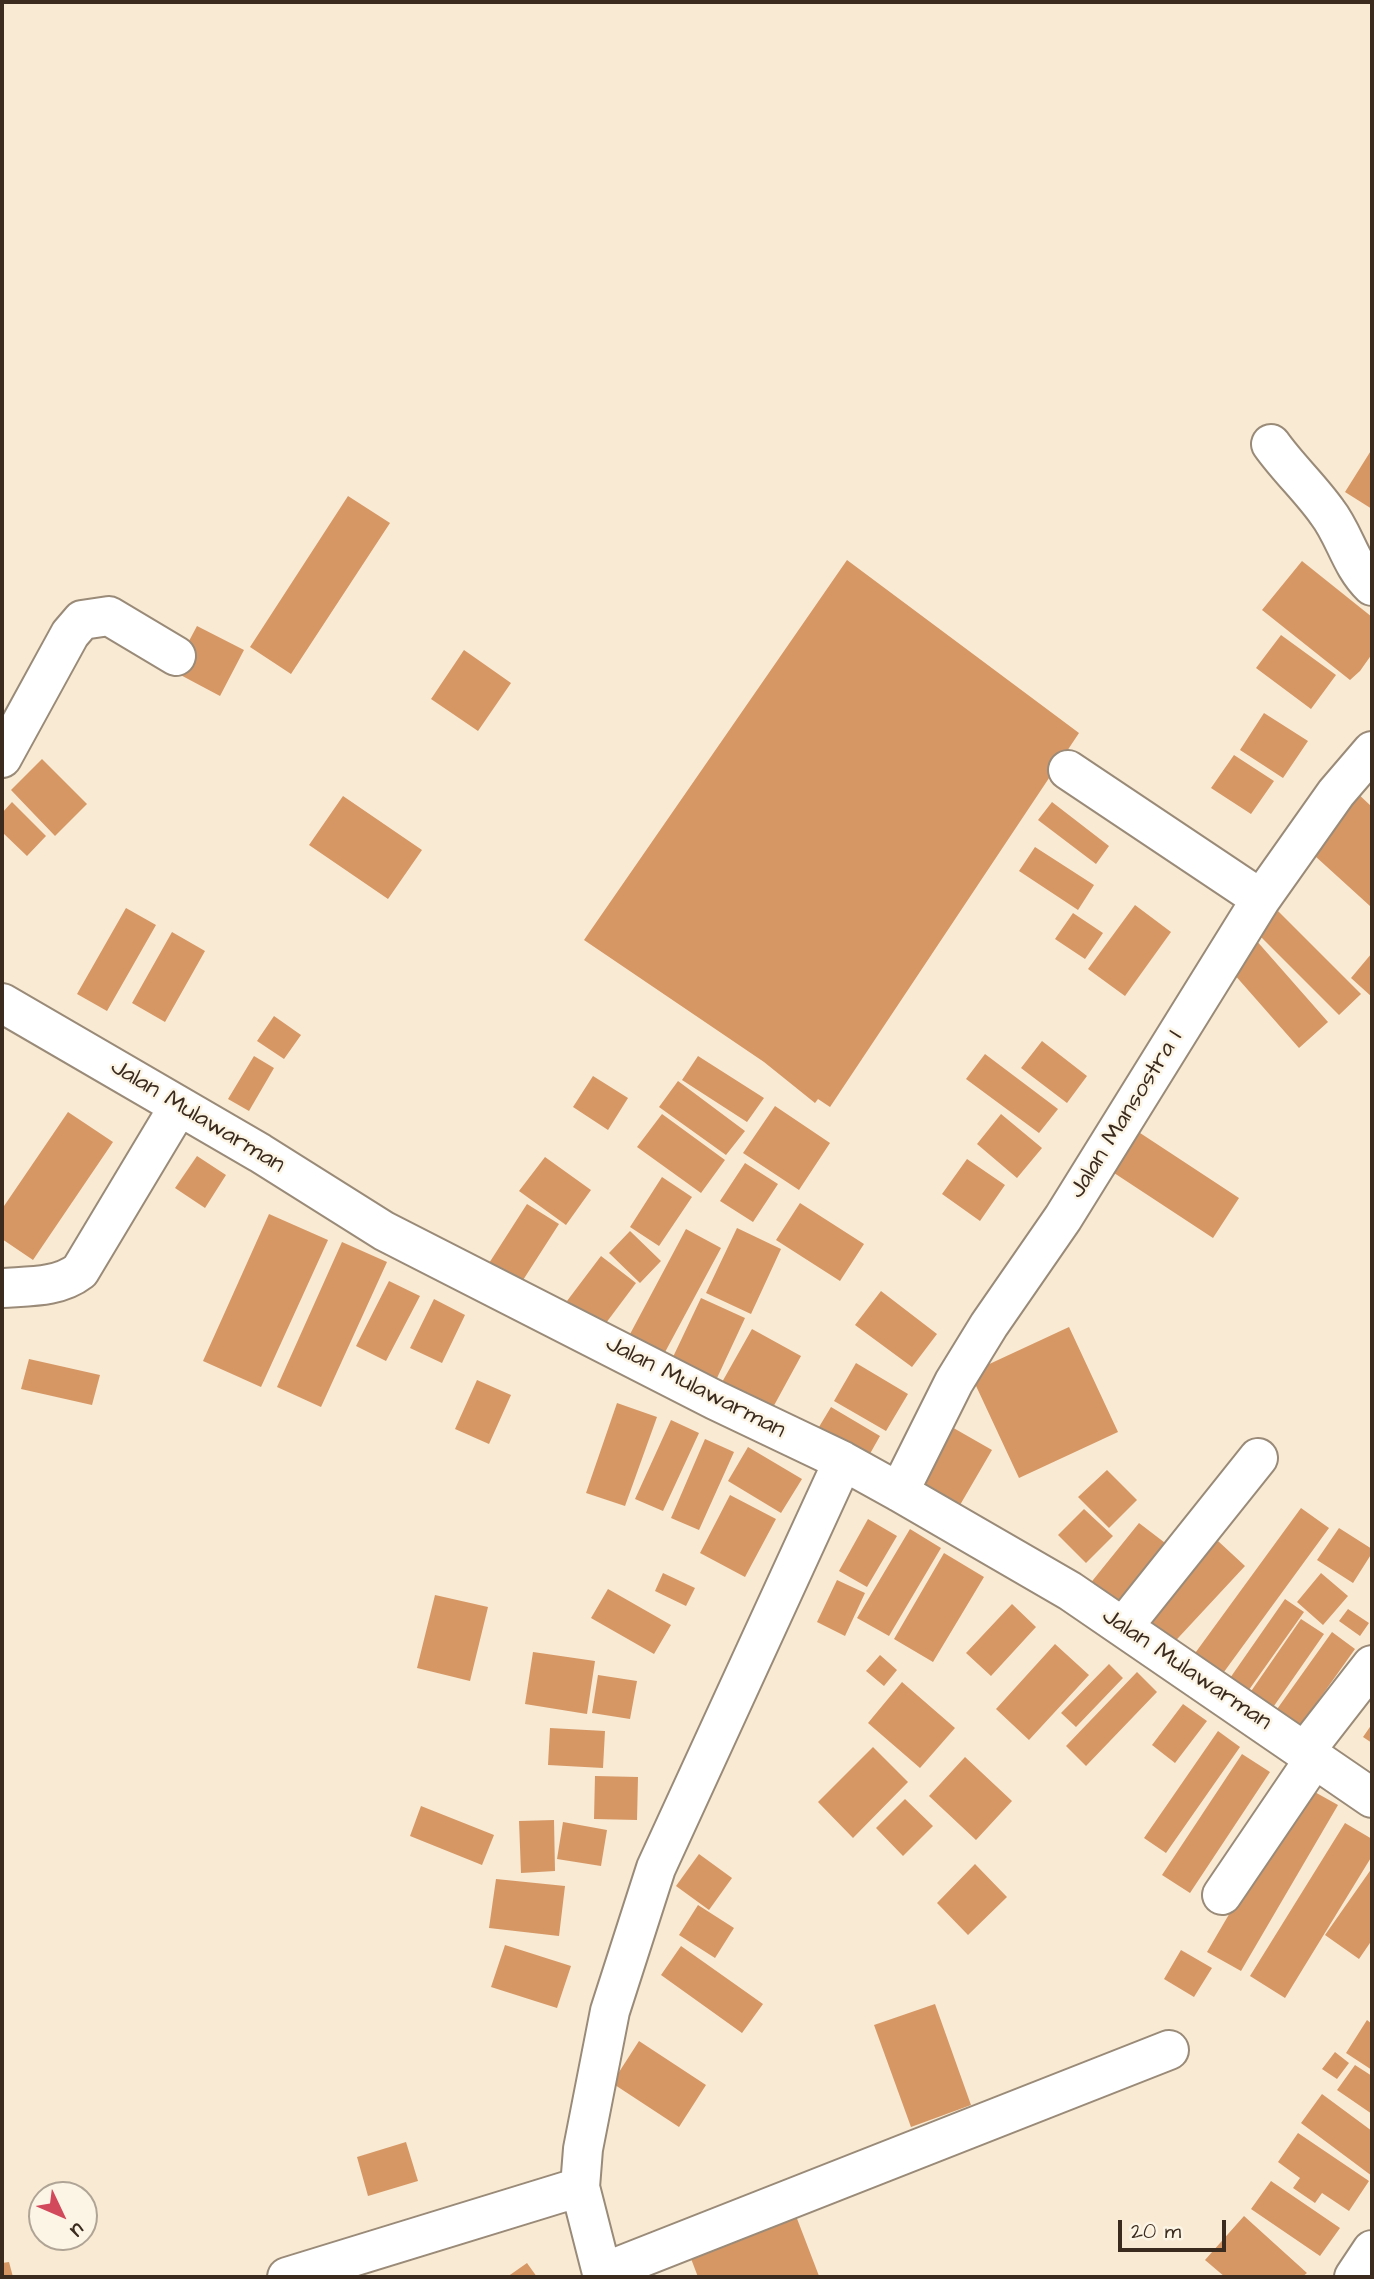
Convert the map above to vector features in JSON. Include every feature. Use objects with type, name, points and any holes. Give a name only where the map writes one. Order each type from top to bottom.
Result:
[{"type":"street","points":[[1271,444],[1286,466],[1328,513],[1356,567],[1372,586]]},
{"type":"street","points":[[2,758],[70,634],[82,620],[109,617],[176,656]]},
{"type":"street","name":"Jalan Mansostra I","points":[[899,1492],[961,1371],[989,1325],[1063,1218],[1261,899],[1336,793],[1372,751]]},
{"type":"street","points":[[1068,769],[1261,899]]},
{"type":"street","name":"Jalan Mulawarman","points":[[2,1003],[260,1153],[384,1231],[715,1400],[843,1461],[1070,1591],[1372,1798]]},
{"type":"street","points":[[2,1288],[56,1283],[69,1280],[80,1271],[178,1106]]},
{"type":"street","points":[[1123,1627],[1258,1458]]},
{"type":"street","points":[[843,1461],[656,1868],[610,2011],[583,2149],[580,2187],[603,2275],[1169,2050]]},
{"type":"street","points":[[1222,1895],[1310,1755],[1372,1665]]},
{"type":"street","points":[[287,2277],[580,2187]]},
{"type":"street","points":[[1354,2277],[1372,2250]]},
{"type":"building","points":[[1372,449],[1372,509],[1345,492]]},
{"type":"building","points":[[348,496],[390,523],[291,674],[250,647]]},
{"type":"building","points":[[847,560],[1079,733],[830,1107],[818,1099],[815,1103],[764,1062],[584,940]]},
{"type":"building","points":[[1302,561],[1372,617],[1372,654],[1350,680],[1262,610]]},
{"type":"building","points":[[197,626],[244,650],[220,696],[173,671]]},
{"type":"building","points":[[1281,635],[1336,675],[1311,709],[1256,668]]},
{"type":"building","points":[[464,650],[511,683],[478,731],[431,699]]},
{"type":"building","points":[[1264,713],[1308,741],[1283,778],[1240,750]]},
{"type":"building","points":[[1234,755],[1274,781],[1251,814],[1211,788]]},
{"type":"building","points":[[42,759],[87,804],[55,836],[11,790]]},
{"type":"building","points":[[1354,790],[1372,807],[1370,906],[1304,846]]},
{"type":"building","points":[[343,796],[422,850],[388,899],[309,845]]},
{"type":"building","points":[[12,802],[46,836],[27,856],[2,832],[2,813]]},
{"type":"building","points":[[1052,802],[1109,846],[1096,864],[1038,820]]},
{"type":"building","points":[[1035,847],[1094,885],[1078,910],[1019,871]]},
{"type":"building","points":[[1135,905],[1171,932],[1125,996],[1088,969]]},
{"type":"building","points":[[1274,907],[1361,994],[1339,1015],[1253,929]]},
{"type":"building","points":[[126,908],[156,925],[107,1011],[77,994]]},
{"type":"building","points":[[1073,913],[1103,933],[1085,959],[1055,939]]},
{"type":"building","points":[[172,932],[205,951],[165,1022],[132,1003]]},
{"type":"building","points":[[1255,939],[1328,1022],[1299,1048],[1226,965]]},
{"type":"building","points":[[1372,953],[1372,997],[1351,978]]},
{"type":"building","points":[[274,1016],[301,1035],[284,1059],[257,1041]]},
{"type":"building","points":[[1042,1041],[1087,1076],[1067,1103],[1021,1068]]},
{"type":"building","points":[[985,1054],[1058,1109],[1039,1133],[966,1079]]},
{"type":"building","points":[[254,1056],[274,1068],[249,1111],[228,1099]]},
{"type":"building","points":[[698,1056],[764,1098],[747,1122],[682,1080]]},
{"type":"building","points":[[593,1076],[628,1098],[608,1130],[573,1107]]},
{"type":"building","points":[[678,1081],[745,1131],[726,1155],[659,1107]]},
{"type":"building","points":[[775,1106],[830,1143],[799,1190],[743,1153]]},
{"type":"building","points":[[68,1112],[113,1142],[33,1260],[2,1239],[2,1209]]},
{"type":"building","points":[[662,1114],[725,1160],[701,1193],[637,1147]]},
{"type":"building","points":[[1001,1114],[1042,1148],[1017,1178],[977,1144]]},
{"type":"building","points":[[1134,1129],[1239,1198],[1213,1238],[1108,1169]]},
{"type":"building","points":[[197,1156],[226,1175],[205,1208],[175,1188]]},
{"type":"building","points":[[545,1157],[591,1190],[566,1225],[519,1191]]},
{"type":"building","points":[[967,1159],[1005,1185],[980,1221],[942,1194]]},
{"type":"building","points":[[745,1163],[778,1184],[753,1222],[720,1201]]},
{"type":"building","points":[[662,1177],[692,1197],[659,1246],[630,1227]]},
{"type":"building","points":[[800,1203],[864,1244],[840,1281],[776,1240]]},
{"type":"building","points":[[527,1204],[559,1224],[516,1291],[484,1271]]},
{"type":"building","points":[[269,1214],[328,1240],[261,1387],[203,1361]]},
{"type":"building","points":[[737,1228],[781,1249],[751,1314],[706,1293]]},
{"type":"building","points":[[686,1229],[721,1248],[664,1354],[629,1336]]},
{"type":"building","points":[[630,1231],[661,1261],[640,1283],[609,1253]]},
{"type":"building","points":[[342,1242],[387,1262],[321,1407],[277,1387]]},
{"type":"building","points":[[601,1256],[636,1283],[603,1327],[567,1301]]},
{"type":"building","points":[[389,1281],[420,1296],[386,1361],[356,1346]]},
{"type":"building","points":[[881,1291],[937,1334],[912,1367],[855,1325]]},
{"type":"building","points":[[701,1298],[745,1318],[717,1378],[673,1357]]},
{"type":"building","points":[[434,1299],[465,1315],[442,1363],[410,1348]]},
{"type":"building","points":[[1069,1327],[1118,1432],[1019,1478],[970,1373]]},
{"type":"building","points":[[752,1329],[801,1356],[771,1411],[721,1384]]},
{"type":"building","points":[[29,1359],[100,1375],[92,1405],[21,1389]]},
{"type":"building","points":[[856,1363],[908,1394],[886,1431],[834,1401]]},
{"type":"building","points":[[477,1380],[511,1395],[489,1444],[455,1429]]},
{"type":"building","points":[[617,1403],[657,1417],[625,1506],[586,1493]]},
{"type":"building","points":[[831,1407],[880,1436],[863,1466],[813,1437]]},
{"type":"building","points":[[671,1420],[699,1433],[663,1511],[635,1499]]},
{"type":"building","points":[[950,1426],[992,1450],[960,1505],[918,1481]]},
{"type":"building","points":[[705,1439],[734,1452],[699,1530],[671,1518]]},
{"type":"building","points":[[748,1447],[802,1479],[781,1513],[728,1481]]},
{"type":"building","points":[[1107,1470],[1137,1500],[1109,1528],[1078,1497]]},
{"type":"building","points":[[730,1495],[776,1519],[745,1577],[700,1553]]},
{"type":"building","points":[[1301,1508],[1329,1528],[1221,1676],[1193,1656]]},
{"type":"building","points":[[1084,1509],[1113,1536],[1086,1563],[1058,1535]]},
{"type":"building","points":[[868,1519],[897,1536],[867,1587],[839,1571]]},
{"type":"building","points":[[1139,1523],[1173,1549],[1122,1612],[1089,1585]]},
{"type":"building","points":[[1339,1528],[1372,1549],[1353,1583],[1317,1560]]},
{"type":"building","points":[[910,1529],[941,1548],[889,1636],[857,1618]]},
{"type":"building","points":[[1218,1541],[1245,1566],[1166,1651],[1139,1626]]},
{"type":"building","points":[[944,1553],[984,1577],[933,1662],[894,1639]]},
{"type":"building","points":[[663,1573],[695,1588],[686,1606],[655,1591]]},
{"type":"building","points":[[1321,1573],[1348,1596],[1323,1625],[1297,1602]]},
{"type":"building","points":[[837,1580],[865,1593],[845,1636],[817,1622]]},
{"type":"building","points":[[608,1589],[671,1625],[654,1654],[591,1618]]},
{"type":"building","points":[[435,1595],[488,1607],[470,1681],[417,1668]]},
{"type":"building","points":[[1285,1599],[1304,1612],[1246,1694],[1228,1681]]},
{"type":"building","points":[[1012,1604],[1036,1627],[991,1676],[966,1653]]},
{"type":"building","points":[[1348,1609],[1369,1623],[1360,1636],[1339,1621]]},
{"type":"building","points":[[1301,1619],[1324,1634],[1267,1716],[1245,1700]]},
{"type":"building","points":[[1332,1632],[1355,1649],[1298,1729],[1275,1712]]},
{"type":"building","points":[[1055,1644],[1089,1675],[1029,1740],[996,1709]]},
{"type":"building","points":[[533,1652],[595,1661],[587,1714],[525,1704]]},
{"type":"building","points":[[880,1655],[897,1670],[884,1686],[866,1671]]},
{"type":"building","points":[[1109,1664],[1123,1678],[1076,1727],[1061,1713]]},
{"type":"building","points":[[1137,1672],[1157,1692],[1086,1766],[1066,1746]]},
{"type":"building","points":[[598,1675],[637,1681],[630,1719],[592,1713]]},
{"type":"building","points":[[902,1682],[955,1728],[920,1768],[868,1723]]},
{"type":"building","points":[[1183,1704],[1207,1721],[1175,1763],[1152,1745]]},
{"type":"building","points":[[1372,1724],[1372,1743],[1363,1737]]},
{"type":"building","points":[[550,1728],[605,1731],[603,1768],[548,1765]]},
{"type":"building","points":[[1218,1731],[1240,1747],[1166,1853],[1144,1838]]},
{"type":"building","points":[[873,1747],[908,1782],[853,1838],[818,1802]]},
{"type":"building","points":[[1242,1754],[1270,1772],[1190,1893],[1162,1875]]},
{"type":"building","points":[[965,1757],[1012,1801],[976,1840],[929,1796]]},
{"type":"building","points":[[595,1776],[638,1777],[637,1820],[594,1819]]},
{"type":"building","points":[[1304,1786],[1338,1805],[1241,1971],[1207,1952]]},
{"type":"building","points":[[905,1799],[933,1826],[903,1856],[876,1828]]},
{"type":"building","points":[[421,1806],[494,1835],[482,1865],[410,1836]]},
{"type":"building","points":[[554,1820],[555,1871],[521,1873],[519,1821]]},
{"type":"building","points":[[563,1822],[607,1830],[601,1866],[557,1859]]},
{"type":"building","points":[[1345,1823],[1372,1839],[1372,1856],[1285,1998],[1250,1976]]},
{"type":"building","points":[[699,1854],[732,1878],[709,1910],[676,1886]]},
{"type":"building","points":[[975,1864],[1007,1897],[968,1935],[937,1903]]},
{"type":"building","points":[[1372,1868],[1372,1940],[1359,1959],[1325,1935]]},
{"type":"building","points":[[496,1879],[565,1886],[559,1936],[489,1928]]},
{"type":"building","points":[[698,1905],[734,1928],[715,1958],[679,1935]]},
{"type":"building","points":[[505,1945],[571,1966],[557,2008],[491,1987]]},
{"type":"building","points":[[681,1946],[763,2004],[742,2033],[661,1975]]},
{"type":"building","points":[[1181,1950],[1212,1968],[1194,1997],[1164,1979]]},
{"type":"building","points":[[935,2004],[971,2105],[911,2127],[874,2025]]},
{"type":"building","points":[[1367,2020],[1372,2024],[1372,2070],[1346,2053]]},
{"type":"building","points":[[639,2041],[706,2085],[679,2127],[612,2083]]},
{"type":"building","points":[[1335,2052],[1349,2063],[1337,2079],[1322,2069]]},
{"type":"building","points":[[1355,2065],[1372,2076],[1372,2114],[1337,2090]]},
{"type":"building","points":[[1322,2094],[1372,2131],[1372,2176],[1301,2123]]},
{"type":"building","points":[[1298,2133],[1369,2181],[1349,2211],[1322,2193],[1315,2203],[1293,2188],[1300,2178],[1278,2162]]},
{"type":"building","points":[[406,2142],[418,2181],[368,2196],[357,2157]]},
{"type":"building","points":[[1271,2181],[1340,2228],[1320,2256],[1251,2209]]},
{"type":"building","points":[[796,2216],[819,2276],[698,2277],[690,2256]]},
{"type":"building","points":[[1244,2216],[1307,2273],[1302,2277],[1225,2277],[1205,2260]]},
{"type":"building","points":[[9,2262],[13,2277],[2,2277],[2,2263]]},
{"type":"building","points":[[527,2263],[537,2277],[507,2277]]}]
